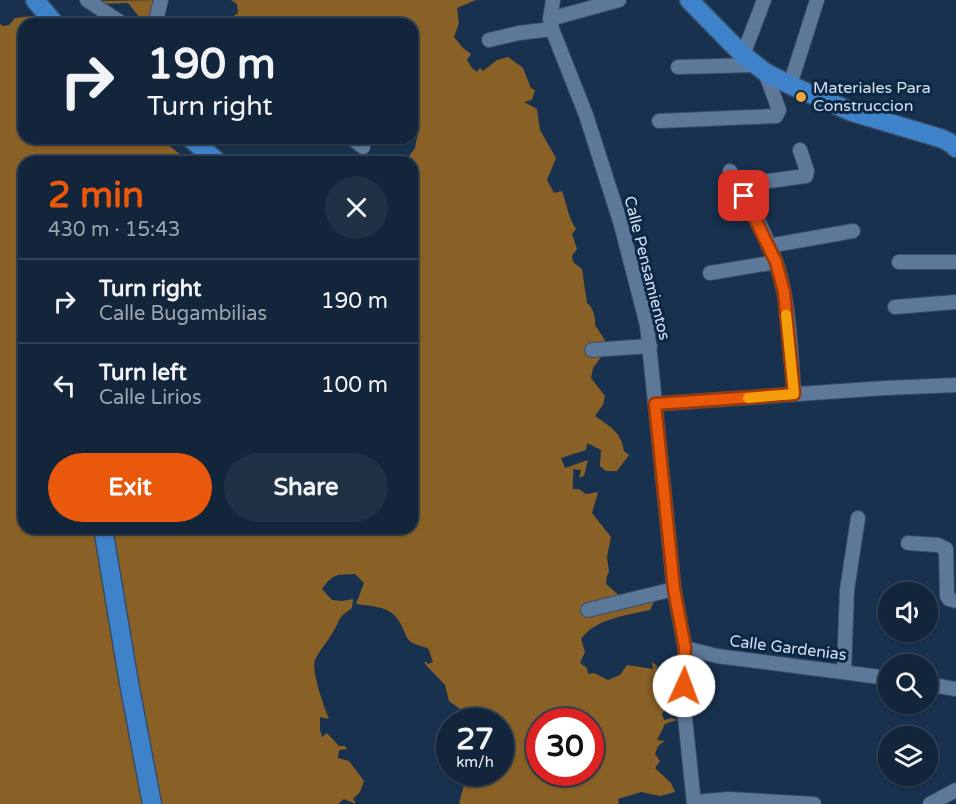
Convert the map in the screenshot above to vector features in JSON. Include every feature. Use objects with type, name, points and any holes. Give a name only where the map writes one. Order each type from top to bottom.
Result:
[{"type":"main road","points":[[35,0],[50,18]]},
{"type":"main road","points":[[689,0],[755,64],[790,85],[852,112],[950,141],[956,148]]},
{"type":"main road","points":[[197,144],[211,156]]},
{"type":"main road","points":[[104,534],[152,804]]},
{"type":"street","points":[[87,0],[114,18]]},
{"type":"street","points":[[156,18],[161,0]]},
{"type":"street","points":[[551,24],[553,0]]},
{"type":"street","points":[[489,40],[551,24],[618,0]]},
{"type":"street","points":[[658,121],[776,116],[779,110],[755,64],[764,0]]},
{"type":"street","points":[[790,85],[816,0]]},
{"type":"street","name":"Calle Pensamientos","points":[[551,24],[586,115],[620,221],[647,325],[674,589],[685,648],[684,698],[694,803]]},
{"type":"street","points":[[678,67],[755,64]]},
{"type":"street","points":[[359,144],[363,147]]},
{"type":"street","points":[[739,185],[806,176],[807,171],[800,150]]},
{"type":"street","points":[[729,171],[739,185],[776,262],[784,292],[794,394]]},
{"type":"street","points":[[768,246],[853,231]]},
{"type":"street","points":[[710,273],[776,262]]},
{"type":"street","points":[[898,262],[956,262]]},
{"type":"street","points":[[895,307],[956,302]]},
{"type":"street","points":[[592,351],[650,346]]},
{"type":"street","points":[[655,404],[956,385]]},
{"type":"street","points":[[844,671],[847,590],[858,518]]},
{"type":"street","points":[[908,543],[946,549],[947,596],[956,601]]},
{"type":"street","points":[[588,610],[674,589]]},
{"type":"street","name":"Calle Gardenias","points":[[685,648],[717,656],[878,676]]},
{"type":"street","points":[[938,686],[956,689]]},
{"type":"street","points":[[930,804],[956,790]]},
{"type":"street","points":[[694,803],[729,800],[814,804]]},
{"type":"shaded area","points":[[160,0],[153,18],[140,18],[128,3],[98,4],[97,1]]},
{"type":"shaded area","points":[[231,0],[476,0],[457,8],[459,23],[454,37],[471,54],[467,60],[472,68],[477,72],[480,68],[483,71],[497,60],[508,57],[523,68],[531,88],[535,90],[532,100],[524,102],[537,109],[540,130],[556,158],[547,180],[554,193],[562,191],[576,229],[572,234],[577,249],[572,256],[573,262],[582,269],[587,303],[594,313],[595,325],[605,340],[601,349],[601,357],[593,368],[591,378],[605,396],[603,405],[595,416],[617,434],[624,451],[629,455],[617,471],[606,471],[600,466],[601,450],[587,443],[586,450],[561,458],[565,468],[588,460],[584,476],[579,478],[581,470],[573,469],[573,489],[579,489],[586,494],[598,492],[592,513],[611,537],[607,557],[609,572],[606,584],[623,599],[656,597],[650,610],[603,622],[587,632],[581,639],[585,652],[580,663],[587,668],[588,674],[594,673],[608,680],[620,675],[627,665],[653,669],[652,662],[657,666],[658,673],[672,671],[676,674],[673,695],[662,714],[664,720],[672,718],[677,720],[665,724],[657,740],[665,741],[658,746],[655,754],[660,761],[655,768],[671,783],[675,792],[660,796],[641,792],[618,799],[619,804],[459,804],[464,786],[514,786],[514,708],[459,708],[449,701],[445,685],[425,664],[425,661],[428,664],[433,662],[428,648],[409,640],[392,613],[378,607],[356,604],[364,583],[355,574],[336,576],[329,580],[322,589],[332,600],[353,599],[352,608],[340,619],[314,665],[329,719],[320,717],[322,737],[327,733],[339,746],[345,746],[347,749],[339,750],[338,758],[349,761],[364,781],[360,792],[353,799],[356,804],[344,799],[338,804],[0,804],[0,24],[9,25],[15,18],[33,16],[36,18],[18,18],[18,144],[167,144],[181,155],[189,156],[18,156],[18,534],[418,534],[418,156],[409,156],[416,144],[418,144],[418,18],[230,18],[238,13],[237,4]]},
{"type":"slow traffic","points":[[748,398],[794,394],[792,356],[786,315]]},
{"type":"place","name":"Materiales Para Construccion","points":[[801,97]]},
{"type":"route","points":[[684,686],[685,648],[674,589],[655,404],[794,394],[784,292],[776,262],[744,196]]}]
